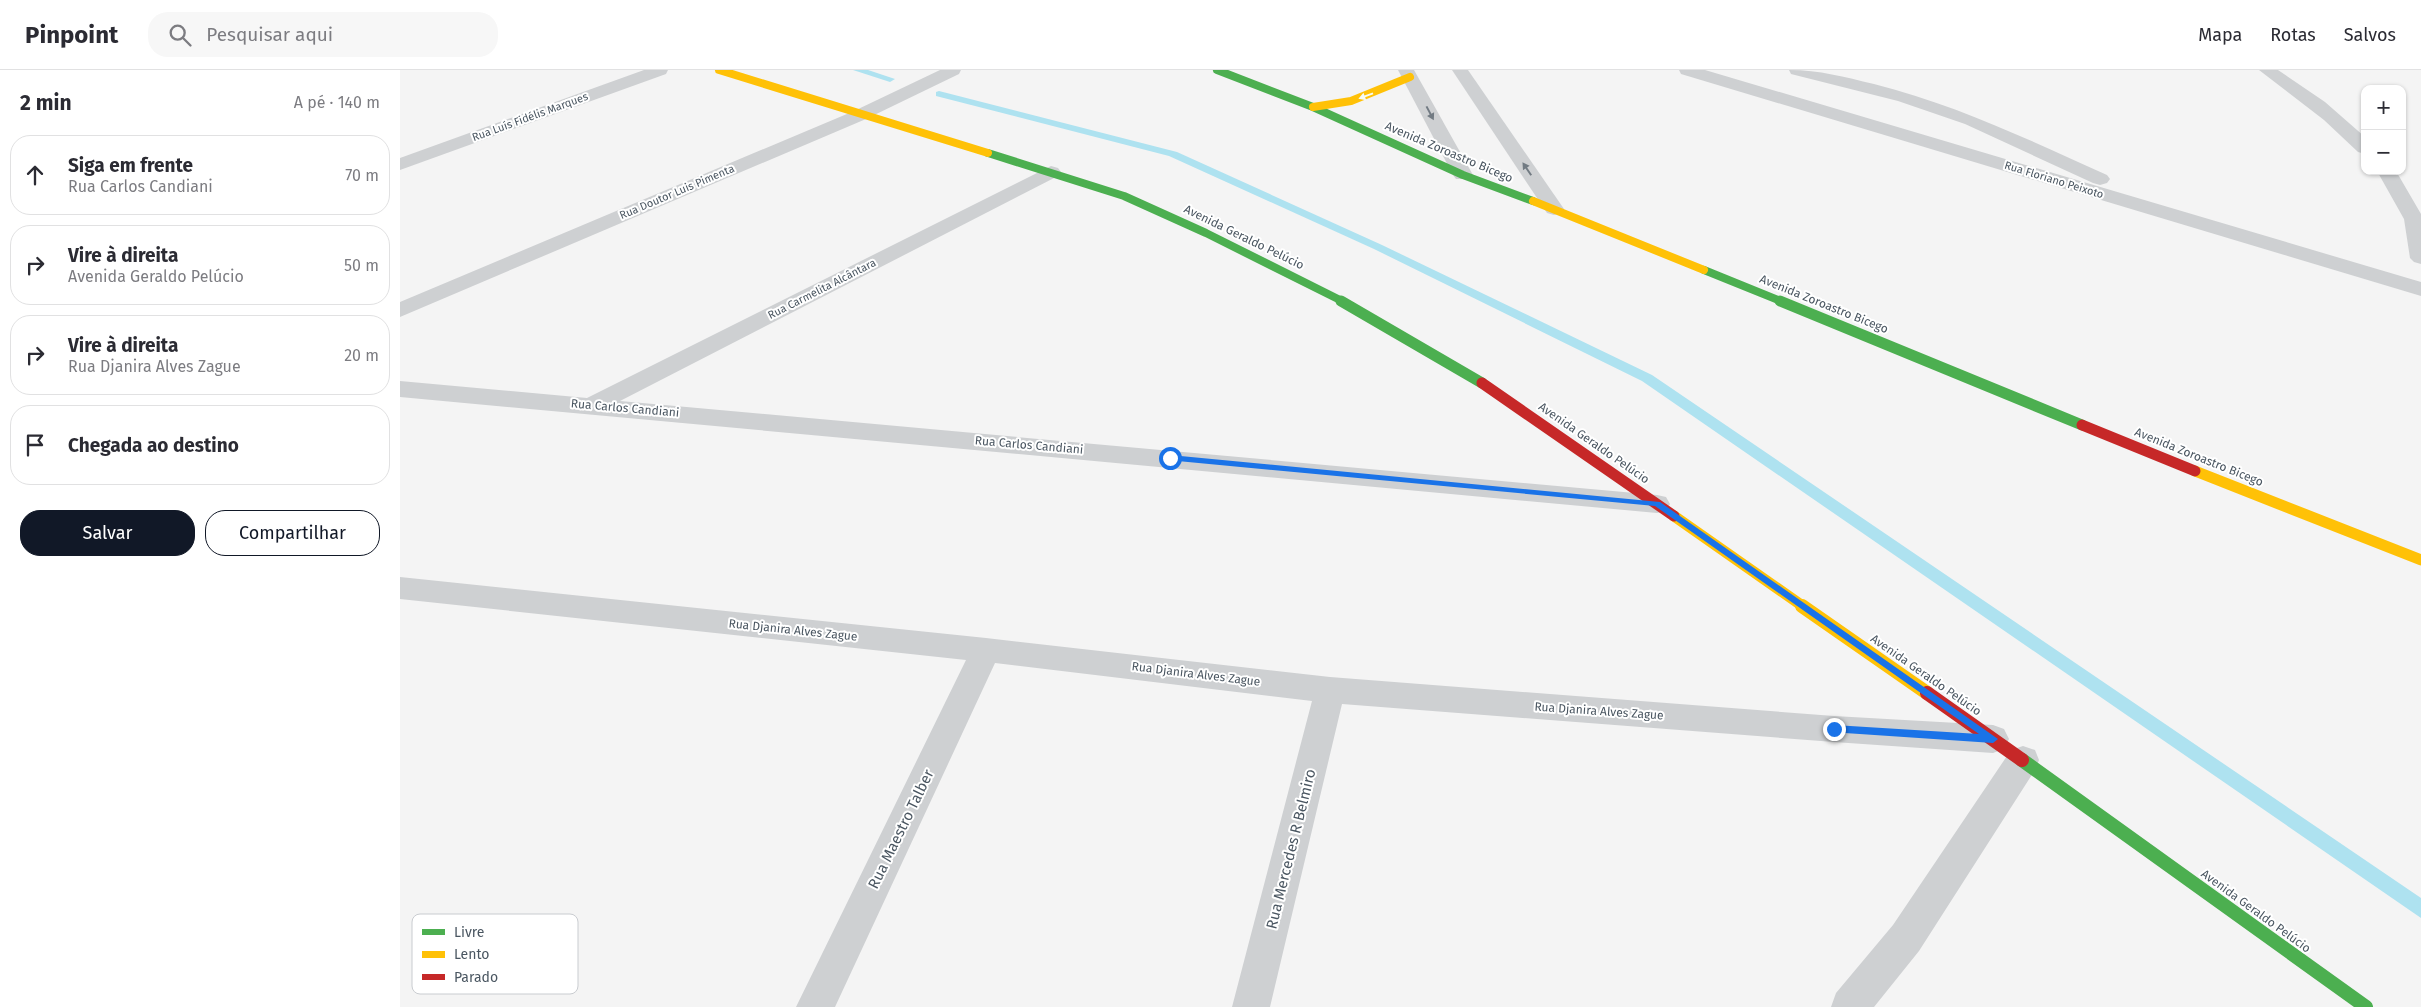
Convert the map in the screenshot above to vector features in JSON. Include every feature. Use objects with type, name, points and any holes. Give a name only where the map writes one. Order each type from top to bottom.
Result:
[{"type":"street","name":"Rua Luís Fidélis Marques","points":[[400,164],[660,70]]},
{"type":"street","name":"Avenida Geraldo Pelúcio","points":[[718,70],[1124,196],[1206,233],[1355,308],[1458,368],[1518,407],[2023,760],[2366,1007]]},
{"type":"street","name":"Rua Doutor Luis Pimenta","points":[[400,310],[860,115],[953,70]]},
{"type":"street","name":"Avenida Zoroastro Bicego","points":[[1218,70],[1313,107],[1463,175],[1554,209],[2301,514],[2421,560]]},
{"type":"street","points":[[1460,70],[1554,209]]},
{"type":"street","name":"Rua Floriano Peixoto","points":[[1687,70],[2421,289]]},
{"type":"street","points":[[1797,70],[1904,97],[1971,120],[2192,221]]},
{"type":"street","points":[[2267,70],[2304,93],[2346,128],[2361,144]]},
{"type":"street","points":[[1313,107],[1335,107],[1368,96],[1408,73],[1463,175]]},
{"type":"street","name":"Rua Carmelita Alcântara","points":[[593,405],[1051,172]]},
{"type":"street","points":[[2388,175],[2414,219],[2421,258]]},
{"type":"street","name":"Rua Carlos Candiani","points":[[400,389],[593,405],[1657,504]]},
{"type":"street","name":"Rua Djanira Alves Zague","points":[[400,588],[986,650],[1330,690],[1834,729],[1993,739]]},
{"type":"street","name":"Rua Maestro Talber","points":[[815,1007],[986,650]]},
{"type":"street","name":"Rua Mercedes R Belmiro","points":[[1251,1007],[1330,690]]},
{"type":"street","points":[[1850,1007],[1906,938],[2023,760]]},
{"type":"waterway","points":[[858,70],[890,79]]},
{"type":"waterway","points":[[939,94],[1173,154],[1378,247],[1647,378],[2421,909]]},
{"type":"traffic: fast","points":[[1217,70],[1313,107],[1463,175],[1533,201]]},
{"type":"traffic: fast","points":[[988,153],[1124,196],[1206,233],[1355,308],[1482,383]]},
{"type":"traffic: fast","points":[[1704,270],[2082,425]]},
{"type":"traffic: fast","points":[[2022,760],[2366,1007]]},
{"type":"traffic: slow","points":[[719,70],[988,153]]},
{"type":"traffic: slow","points":[[1313,107],[1351,101],[1410,77]]},
{"type":"traffic: slow","points":[[1533,201],[1704,270]]},
{"type":"traffic: slow","points":[[2195,471],[2421,560]]},
{"type":"traffic: slow","points":[[1674,516],[1927,693]]},
{"type":"traffic: jam","points":[[1482,383],[1674,516]]},
{"type":"traffic: jam","points":[[2082,425],[2195,471]]},
{"type":"traffic: jam","points":[[1927,693],[2022,760]]},
{"type":"route","points":[[1170,458],[1657,504],[1993,739],[1834,729]]}]
